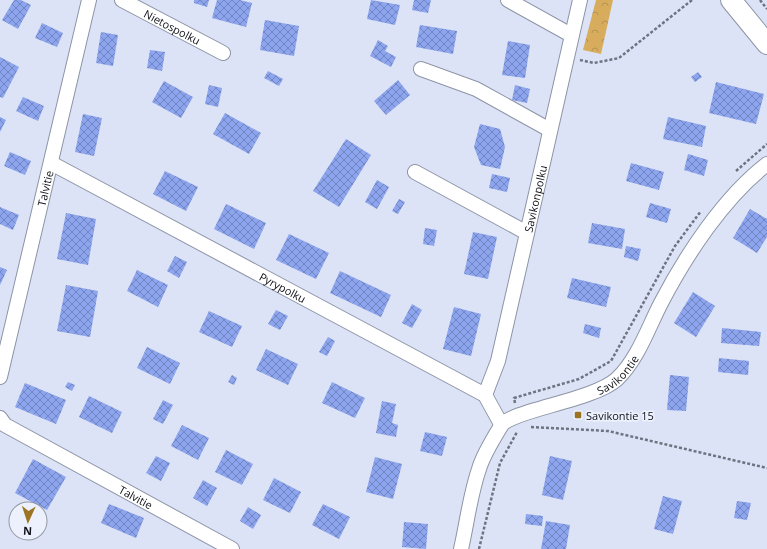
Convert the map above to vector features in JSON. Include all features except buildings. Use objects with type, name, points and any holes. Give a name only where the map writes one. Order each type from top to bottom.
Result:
[{"type":"street","name":"Talvitie","points":[[0,376],[89,0]]},
{"type":"street","name":"Nietospolku","points":[[122,0],[223,53]]},
{"type":"street","points":[[508,0],[571,35]]},
{"type":"street","name":"Savikonpolku","points":[[485,395],[498,361],[580,0]]},
{"type":"street","points":[[731,0],[767,44]]},
{"type":"street","points":[[421,69],[476,89],[550,130]]},
{"type":"street","name":"Pyrypolku","points":[[51,163],[485,395]]},
{"type":"street","name":"Savikontie","points":[[502,424],[517,421],[602,390],[617,379],[629,365],[662,302],[715,218],[733,196],[767,164]]},
{"type":"street","points":[[414,172],[528,233]]},
{"type":"street","points":[[461,549],[479,469],[502,424],[485,395]]},
{"type":"street","name":"Talvitie","points":[[0,418],[5,424],[232,549]]},
{"type":"path","points":[[567,57],[594,63],[618,58],[692,0]]},
{"type":"path","points":[[760,0],[767,9]]},
{"type":"path","points":[[735,172],[767,144]]},
{"type":"path","points":[[479,549],[500,464],[513,442],[517,421],[514,398],[579,380],[611,361],[675,246],[705,206]]},
{"type":"path","points":[[517,421],[608,431],[767,468]]},
{"type":"green space","points":[[596,0],[613,0],[601,54],[583,50]]},
{"type":"place","name":"Savikontie 15","points":[[578,415]]}]
